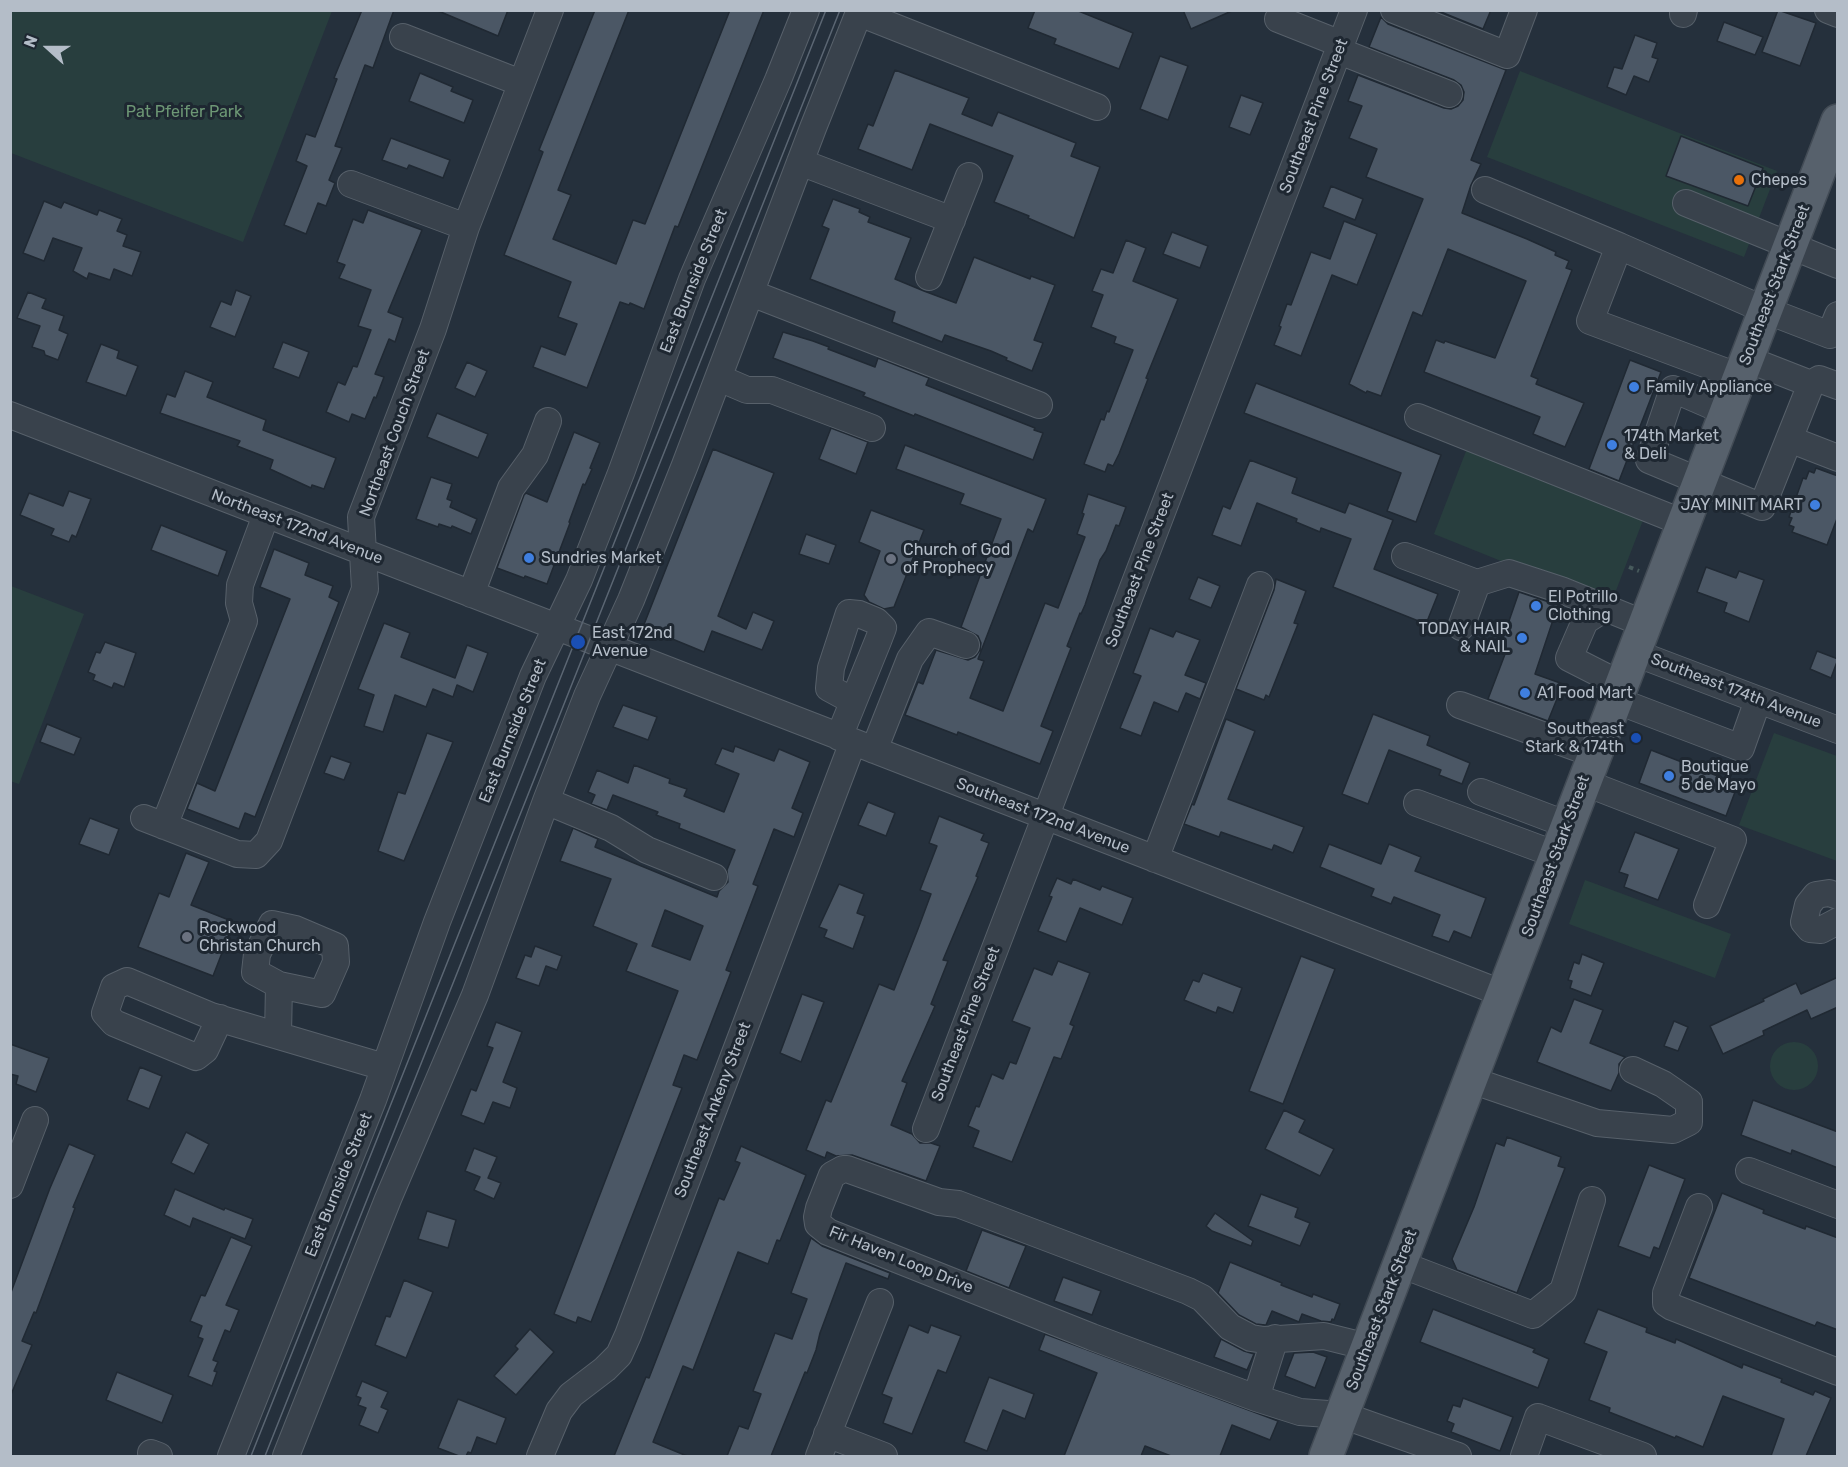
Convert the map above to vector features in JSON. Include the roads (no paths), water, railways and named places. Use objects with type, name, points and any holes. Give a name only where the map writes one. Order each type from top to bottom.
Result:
[{"type":"main road","name":"Southeast Stark Street","points":[[1326,1456],[1504,994],[1588,768],[1640,639],[1836,127]]},
{"type":"street","name":"Northeast Couch Street","points":[[266,515],[240,585],[239,603],[244,621],[154,822],[237,854],[256,855],[269,842],[365,588],[361,517],[433,329],[466,227],[550,10]]},
{"type":"street","name":"East Burnside Street","points":[[231,1456],[384,1067],[445,899],[533,676],[579,580],[693,279],[806,10]]},
{"type":"street","name":"Southeast Pine Street","points":[[926,1129],[1354,10]]},
{"type":"street","points":[[1394,10],[1507,55],[1524,10]]},
{"type":"street","points":[[1827,10],[1838,14]]},
{"type":"street","points":[[286,1456],[388,1199],[475,995],[587,696],[631,600],[860,12],[1097,107]]},
{"type":"street","points":[[1278,19],[1449,94]]},
{"type":"street","points":[[403,37],[521,83]]},
{"type":"street","points":[[800,162],[952,220]]},
{"type":"street","points":[[929,277],[969,176]]},
{"type":"street","points":[[351,184],[466,227]]},
{"type":"street","points":[[1485,190],[1765,310],[1830,335],[1838,315]]},
{"type":"street","points":[[1686,203],[1838,265]]},
{"type":"street","points":[[1619,246],[1590,321],[1743,368],[1811,384]]},
{"type":"street","points":[[752,293],[1039,405]]},
{"type":"street","points":[[719,378],[747,390],[772,390],[872,428]]},
{"type":"street","points":[[1726,412],[1673,389],[1649,460],[1762,507],[1811,384],[1819,379],[1838,386]]},
{"type":"street","name":"Northeast 172nd Avenue","points":[[10,416],[583,638]]},
{"type":"street","points":[[1418,417],[1684,523]]},
{"type":"street","points":[[471,594],[511,488],[535,455],[548,421]]},
{"type":"street","points":[[1789,439],[1838,458]]},
{"type":"street","points":[[1405,556],[1477,583],[1461,627]]},
{"type":"street","name":"Southeast 174th Avenue","points":[[1477,583],[1509,573],[1605,608],[1640,639],[1758,700],[1838,730]]},
{"type":"street","points":[[1155,859],[1260,585]]},
{"type":"street","points":[[1605,608],[1585,621],[1569,658],[1618,693],[1741,748],[1758,700]]},
{"type":"street","points":[[855,743],[929,632],[966,645]]},
{"type":"street","name":"Southeast 172nd Avenue","points":[[583,638],[1504,994]]},
{"type":"street","points":[[853,701],[855,743]]},
{"type":"street","points":[[1460,705],[1732,840],[1707,905]]},
{"type":"street","name":"Southeast Ankeny Street","points":[[540,1456],[559,1411],[571,1395],[619,1355],[628,1335],[855,743]]},
{"type":"street","points":[[1480,792],[1562,840]]},
{"type":"street","points":[[546,801],[611,828],[647,850],[714,877]]},
{"type":"street","points":[[1417,803],[1562,840]]},
{"type":"street","points":[[1838,896],[1829,893],[1816,895],[1808,905],[1804,922],[1810,929],[1821,930],[1838,921]]},
{"type":"street","points":[[278,1035],[279,985]]},
{"type":"street","points":[[220,1018],[384,1067]]},
{"type":"street","points":[[1471,1080],[1597,1123],[1673,1130],[1689,1122],[1689,1102],[1663,1084],[1634,1070]]},
{"type":"street","points":[[10,1185],[35,1120]]},
{"type":"street","name":"Fir Haven Loop Drive","points":[[1368,1347],[1324,1336],[1257,1340],[1237,1332],[1202,1298],[1188,1291],[958,1204],[939,1202],[847,1169],[837,1171],[832,1175],[819,1208],[818,1224],[828,1232],[1092,1337],[1256,1398],[1300,1412],[1342,1415],[1458,1456]]},
{"type":"street","points":[[1749,1171],[1838,1205]]},
{"type":"street","points":[[1400,1264],[1533,1315],[1563,1291],[1592,1200]]},
{"type":"street","points":[[1699,1207],[1666,1293],[1666,1303],[1838,1372]]},
{"type":"street","points":[[880,1302],[823,1445],[885,1456]]},
{"type":"street","points":[[1256,1398],[1275,1338]]},
{"type":"street","points":[[1524,1456],[1538,1417],[1643,1456]]},
{"type":"tram line","points":[[251,1456],[826,10]]},
{"type":"tram line","points":[[265,1456],[840,10]]},
{"type":"place","name":"Chepes","points":[[1739,180]]},
{"type":"place","name":"Family Appliance","points":[[1634,387]]},
{"type":"place","name":"174th Market & Deli","points":[[1612,445]]},
{"type":"place","name":"JAY MINIT MART","points":[[1815,505]]},
{"type":"place","name":"Sundries Market","points":[[529,558]]},
{"type":"place","name":"Church of God of Prophecy","points":[[891,559]]},
{"type":"place","name":"El Potrillo Clothing","points":[[1536,606]]},
{"type":"place","name":"TODAY HAIR & NAIL","points":[[1522,638]]},
{"type":"place","name":"East 172nd Avenue","points":[[578,642]]},
{"type":"place","name":"A1 Food Mart","points":[[1525,693]]},
{"type":"place","name":"Southeast Stark & 174th","points":[[1636,738]]},
{"type":"place","name":"Boutique 5 de Mayo","points":[[1669,776]]},
{"type":"place","name":"Rockwood Christan Church","points":[[187,937]]},
{"type":"park label","name":"Pat Pfeifer Park","points":[[184,112]]}]
